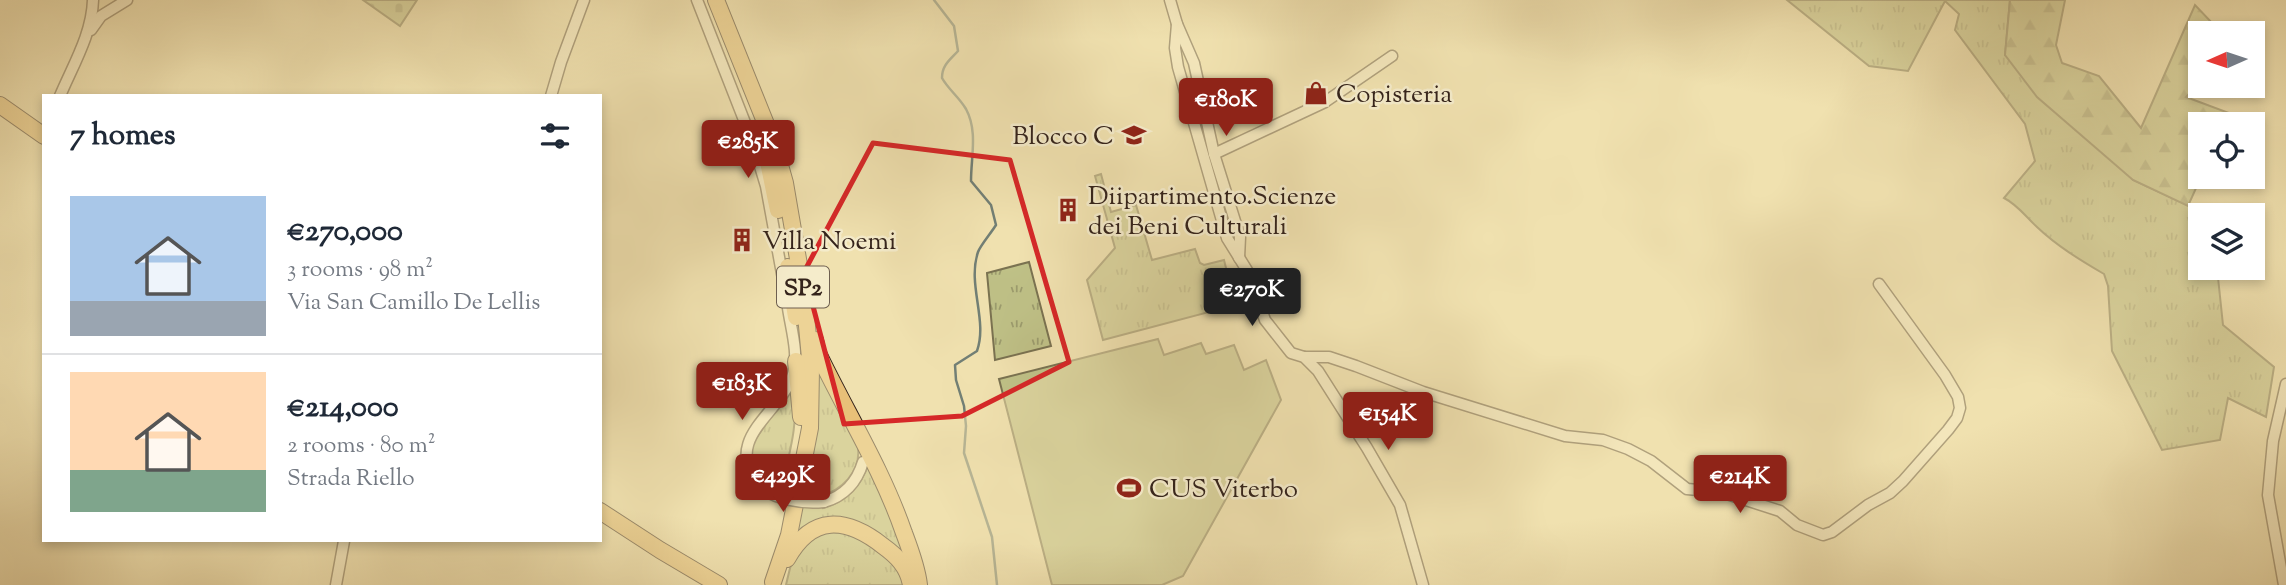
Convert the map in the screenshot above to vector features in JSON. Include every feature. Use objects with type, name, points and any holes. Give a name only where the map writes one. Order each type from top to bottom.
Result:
[{"type":"highway","name":"SP2","points":[[706,0],[766,153],[776,193],[798,327],[802,371],[801,417],[778,540],[774,582]]},
{"type":"highway","name":"SP2","points":[[716,0],[778,157],[785,183],[805,305],[811,369],[810,428],[789,535],[774,582]]},
{"type":"highway","points":[[0,93],[35,125]]},
{"type":"highway","points":[[0,107],[35,125]]},
{"type":"highway","points":[[805,305],[813,325],[817,351],[865,441],[897,511],[919,585]]},
{"type":"highway","points":[[796,361],[801,417]]},
{"type":"highway","points":[[863,461],[865,441]]},
{"type":"highway","points":[[602,512],[719,585]]},
{"type":"highway","points":[[774,582],[802,538],[817,528],[837,524],[856,528],[892,553],[902,562],[911,585]]},
{"type":"highway","points":[[602,525],[699,585]]},
{"type":"street","points":[[61,94],[87,35],[94,0],[108,6],[123,2]]},
{"type":"street","points":[[552,94],[584,0]]},
{"type":"street","points":[[697,0],[728,75],[761,168],[796,361],[789,383],[747,444],[748,467],[757,484],[772,495],[807,502],[824,502],[842,495],[850,488],[863,461]]},
{"type":"street","points":[[1170,0],[1194,63],[1214,154],[1240,237],[1239,260]]},
{"type":"street","points":[[87,35],[101,16],[123,2]]},
{"type":"street","points":[[1177,24],[1175,48],[1178,66],[1227,238],[1248,272],[1265,320],[1291,353],[1303,357],[1329,357],[1423,393],[1565,436],[1603,440],[1651,461],[1687,489],[1721,492],[1780,511],[1797,525],[1823,535],[1832,532],[1903,481],[1948,430],[1960,408],[1958,397],[1945,375],[1879,284]]},
{"type":"street","points":[[1214,154],[1325,102],[1392,56]]},
{"type":"street","points":[[1303,357],[1325,382],[1400,505],[1423,585]]},
{"type":"street","points":[[2284,585],[2268,495],[2273,441],[2286,384]]},
{"type":"street","points":[[336,585],[344,542]]},
{"type":"highlighted area","points":[[873,143],[1010,160],[1069,362],[962,416],[844,424],[804,272]]},
{"type":"green space","points":[[363,0],[417,0],[400,26]]},
{"type":"green space","points":[[1787,0],[2010,0],[2005,55],[2133,180],[2188,205],[2188,280],[2218,280],[2223,325],[2274,367],[2266,417],[2228,398],[2220,440],[2162,450],[2112,351],[2108,286],[2104,274],[2053,240],[2004,198],[2035,161],[2025,124],[1955,30],[1959,14],[1945,1],[1908,71],[1869,66]]},
{"type":"green space","points":[[2010,0],[2065,0],[2056,45],[2062,63],[2099,76],[2141,128],[2195,5],[2210,21],[2188,21],[2186,97],[2226,112],[2188,112],[2188,189],[2196,189],[2188,206],[2133,180],[2037,97],[2005,55]]},
{"type":"green space","points":[[1101,174],[1111,212],[1136,205],[1152,260],[1195,249],[1200,263],[1204,265],[1224,260],[1229,280],[1213,311],[1103,340],[1087,280],[1115,248],[1095,176]]},
{"type":"green space","points":[[1029,262],[1051,346],[995,360],[987,273]]},
{"type":"green space","name":"CUS Viterbo","points":[[1158,339],[1164,355],[1201,343],[1206,354],[1234,345],[1244,370],[1266,360],[1281,400],[1183,576],[1162,585],[1052,585],[999,379]]},
{"type":"green space","points":[[817,371],[840,409],[858,448],[856,465],[848,479],[835,490],[820,496],[823,508],[839,502],[852,492],[869,463],[907,560],[857,524],[794,541]]},
{"type":"green space","points":[[792,388],[794,427],[780,494],[771,490],[756,475],[751,445]]},
{"type":"green space","points":[[824,532],[853,533],[890,557],[906,585],[786,585],[797,552]]},
{"type":"waterway","points":[[934,0],[954,26],[958,51],[945,66],[942,78],[970,117],[973,135],[971,181],[991,205],[996,225],[979,249],[975,264],[980,327],[977,351],[955,365],[956,380],[964,406],[964,453],[992,537],[997,585]]},
{"type":"place","name":"Copisteria","points":[[1316,93]]},
{"type":"place","name":"Blocco C","points":[[1134,135]]},
{"type":"place","name":"Diipartimento.Scienze dei Beni Culturali","points":[[1068,210]]},
{"type":"place","name":"Villa Noemi","points":[[742,240]]},
{"type":"place","name":"CUS Viterbo","points":[[1129,488]]}]
